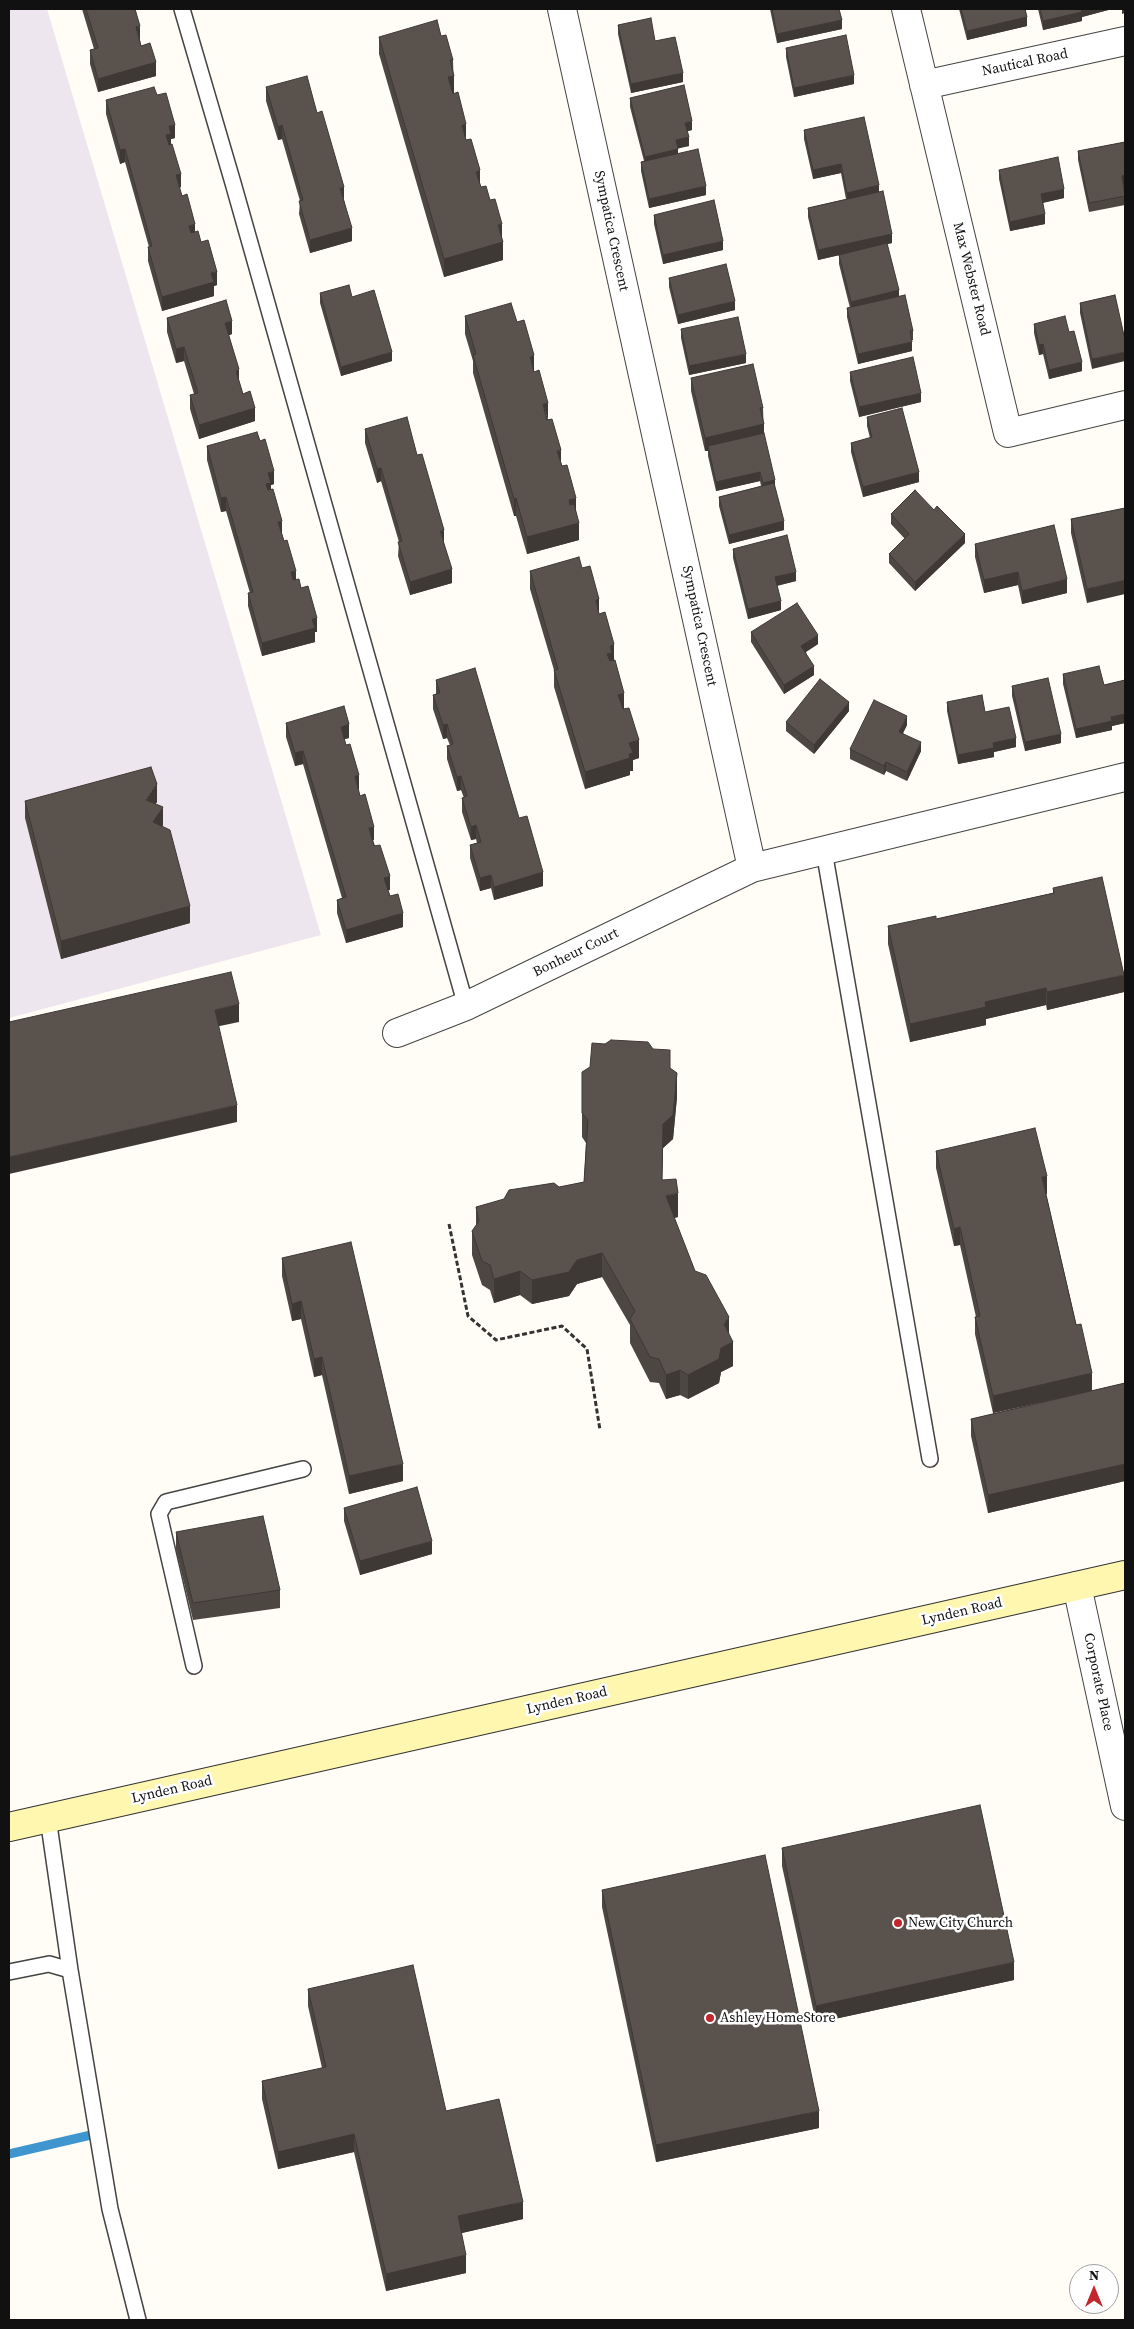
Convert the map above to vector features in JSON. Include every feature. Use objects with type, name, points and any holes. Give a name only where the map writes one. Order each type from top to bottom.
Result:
[{"type":"main road","name":"Lynden Road","points":[[9,1827],[1125,1575]]},
{"type":"street","name":"Sympatica Crescent","points":[[562,9],[752,868]]},
{"type":"street","name":"Max Webster Road","points":[[906,9],[1008,433],[1125,405]]},
{"type":"street","name":"Nautical Road","points":[[924,85],[1125,41]]},
{"type":"street","points":[[752,868],[1125,777]]},
{"type":"street","name":"Bonheur Court","points":[[397,1033],[466,1006],[752,868]]},
{"type":"street","name":"Corporate Place","points":[[1077,1586],[1125,1806]]},
{"type":"lane","points":[[182,9],[234,183],[466,1006]]},
{"type":"lane","points":[[824,851],[930,1459]]},
{"type":"lane","points":[[194,1666],[159,1514],[166,1502],[303,1469]]},
{"type":"lane","points":[[48,1818],[70,1970],[110,2209],[138,2320]]},
{"type":"lane","points":[[9,1972],[49,1964],[70,1970]]},
{"type":"path","points":[[448,1224],[468,1316],[496,1340],[562,1326],[587,1349],[600,1430]]},
{"type":"shaded area","points":[[9,9],[47,9],[321,935],[9,1018]]},
{"type":"building","points":[[86,9],[135,9],[140,26],[136,27],[141,46],[150,43],[156,62],[98,79],[90,50],[98,48]]},
{"type":"building","points":[[772,9],[839,9],[842,20],[777,34]]},
{"type":"building","points":[[961,9],[1025,9],[1027,17],[967,31]]},
{"type":"building","points":[[1040,9],[1081,9],[1082,12],[1043,21]]},
{"type":"building","points":[[651,18],[655,41],[675,37],[683,73],[631,84],[618,25]]},
{"type":"building","points":[[437,20],[441,36],[446,35],[453,60],[450,60],[454,76],[448,77],[453,94],[458,92],[466,124],[462,125],[466,140],[471,139],[480,170],[476,172],[481,187],[486,186],[490,200],[495,199],[502,224],[498,225],[503,242],[444,259],[379,37]]},
{"type":"building","points":[[846,35],[854,75],[794,88],[786,48]]},
{"type":"building","points":[[307,76],[317,113],[322,111],[344,187],[340,188],[352,228],[310,240],[299,201],[303,200],[282,125],[278,127],[266,87]]},
{"type":"building","points":[[684,85],[692,121],[685,123],[689,137],[676,140],[678,149],[645,157],[630,98]]},
{"type":"building","points":[[154,87],[157,95],[166,93],[175,125],[169,126],[171,134],[166,135],[169,145],[172,144],[181,174],[176,175],[182,196],[187,194],[195,224],[189,226],[191,233],[198,231],[201,242],[208,240],[217,272],[211,273],[214,282],[162,297],[148,247],[152,246],[125,149],[120,150],[106,100]]},
{"type":"building","points":[[864,117],[879,185],[847,193],[841,164],[813,170],[804,130]]},
{"type":"building","points":[[1125,142],[1125,175],[1122,176],[1125,196],[1089,203],[1078,151]]},
{"type":"building","points":[[698,149],[706,186],[649,199],[641,162]]},
{"type":"building","points":[[1058,157],[1064,189],[1041,194],[1045,214],[1010,222],[999,170]]},
{"type":"building","points":[[883,191],[892,234],[818,250],[808,208]]},
{"type":"building","points":[[714,200],[723,241],[663,255],[654,215]]},
{"type":"building","points":[[887,243],[899,290],[851,302],[839,255]]},
{"type":"building","points":[[726,264],[735,301],[678,315],[669,278]]},
{"type":"building","points":[[349,285],[352,297],[374,290],[392,352],[341,367],[320,293]]},
{"type":"building","points":[[905,295],[913,331],[910,331],[912,342],[858,354],[847,308]]},
{"type":"building","points":[[1115,295],[1125,340],[1125,352],[1092,359],[1080,303]]},
{"type":"building","points":[[226,300],[232,321],[225,323],[239,369],[236,371],[243,394],[250,391],[255,408],[199,425],[190,395],[198,393],[184,347],[176,349],[167,318]]},
{"type":"building","points":[[511,303],[517,322],[524,320],[534,355],[530,357],[534,372],[539,370],[548,403],[543,404],[547,420],[552,419],[561,450],[557,451],[562,466],[567,465],[576,498],[569,500],[570,505],[574,504],[579,523],[527,537],[516,498],[514,499],[473,355],[476,354],[465,316]]},
{"type":"building","points":[[1065,316],[1069,332],[1074,331],[1082,362],[1049,370],[1043,344],[1039,345],[1034,324]]},
{"type":"building","points":[[738,317],[746,354],[689,366],[681,329]]},
{"type":"building","points":[[913,357],[921,393],[859,407],[850,372]]},
{"type":"building","points":[[753,364],[763,408],[760,408],[764,424],[705,438],[691,378]]},
{"type":"building","points":[[902,408],[919,472],[863,487],[851,443],[872,437],[867,417]]},
{"type":"building","points":[[407,417],[417,455],[422,454],[444,530],[440,531],[452,569],[410,582],[398,542],[402,541],[381,468],[377,469],[365,429]]},
{"type":"building","points":[[257,432],[260,441],[265,439],[274,471],[268,473],[271,483],[266,484],[268,490],[273,489],[282,521],[278,522],[284,541],[287,540],[296,571],[291,572],[293,580],[299,579],[301,588],[308,586],[317,618],[312,619],[315,628],[262,643],[248,593],[253,592],[226,497],[221,498],[207,446]]},
{"type":"building","points":[[764,433],[775,480],[763,483],[760,472],[716,482],[708,446]]},
{"type":"building","points":[[774,483],[784,521],[729,535],[719,497]]},
{"type":"building","points":[[915,490],[934,510],[937,506],[965,534],[915,582],[889,554],[909,534],[891,514]]},
{"type":"building","points":[[1125,508],[1125,580],[1087,589],[1071,519]]},
{"type":"building","points":[[1054,525],[1067,579],[1022,591],[1018,572],[984,580],[975,544]]},
{"type":"building","points":[[787,535],[796,572],[775,577],[781,601],[748,609],[733,549]]},
{"type":"building","points":[[579,557],[582,568],[590,566],[599,599],[596,600],[599,614],[605,612],[614,644],[610,646],[612,653],[607,654],[610,661],[615,660],[624,693],[618,695],[623,709],[629,708],[639,740],[629,743],[633,753],[629,754],[630,758],[585,772],[554,670],[558,669],[530,571]]},
{"type":"building","points":[[797,603],[818,635],[801,646],[814,666],[784,685],[751,632]]},
{"type":"building","points":[[1099,666],[1104,685],[1125,680],[1125,714],[1111,717],[1112,721],[1076,729],[1063,674]]},
{"type":"building","points":[[475,668],[519,818],[527,816],[543,872],[494,887],[491,875],[480,878],[470,845],[481,842],[476,825],[471,827],[462,798],[467,796],[461,776],[457,777],[447,746],[453,744],[447,724],[443,725],[433,695],[440,693],[436,680]]},
{"type":"building","points":[[1048,678],[1061,734],[1025,742],[1012,686]]},
{"type":"building","points":[[820,679],[849,702],[814,745],[786,722]]},
{"type":"building","points":[[982,695],[985,712],[1009,707],[1016,738],[993,743],[994,748],[958,755],[947,702]]},
{"type":"building","points":[[874,700],[907,716],[899,732],[921,742],[907,772],[886,762],[884,766],[850,749]]},
{"type":"building","points":[[344,706],[349,724],[341,727],[346,745],[350,744],[359,775],[355,776],[360,796],[365,794],[374,827],[369,828],[374,846],[380,845],[390,876],[384,878],[390,896],[398,894],[403,913],[346,930],[337,900],[346,897],[303,751],[295,753],[286,723]]},
{"type":"building","points":[[151,767],[157,784],[146,800],[163,807],[153,822],[170,830],[190,906],[61,941],[25,801]]},
{"type":"building","points":[[1102,877],[1124,975],[1047,992],[1046,988],[985,1002],[986,1007],[910,1024],[888,926],[936,916],[936,919],[1054,893],[1053,888]]},
{"type":"building","points":[[231,972],[239,1004],[215,1010],[237,1105],[9,1157],[9,1022]]},
{"type":"building","points":[[611,1040],[648,1042],[653,1049],[670,1050],[670,1068],[677,1073],[673,1115],[663,1124],[662,1180],[676,1179],[678,1193],[666,1196],[695,1271],[706,1275],[729,1317],[724,1324],[733,1342],[721,1348],[719,1359],[688,1375],[680,1370],[666,1375],[659,1359],[650,1357],[630,1319],[635,1311],[602,1253],[577,1260],[569,1272],[532,1280],[520,1271],[494,1279],[490,1265],[482,1261],[472,1231],[479,1221],[476,1207],[504,1199],[509,1190],[554,1183],[559,1187],[584,1182],[588,1120],[582,1113],[582,1072],[590,1067],[592,1043],[605,1044]]},
{"type":"building","points":[[1035,1128],[1047,1176],[1042,1177],[1076,1325],[1081,1324],[1092,1373],[993,1396],[975,1317],[980,1316],[960,1227],[954,1229],[936,1151]]},
{"type":"building","points":[[351,1242],[403,1464],[349,1476],[322,1357],[314,1359],[301,1301],[292,1304],[282,1258]]},
{"type":"building","points":[[1125,1383],[1125,1464],[988,1495],[971,1419]]},
{"type":"building","points":[[417,1487],[432,1541],[360,1561],[344,1508]]},
{"type":"building","points":[[263,1516],[280,1590],[193,1603],[176,1532]]},
{"type":"building","name":"New City Church","points":[[980,1805],[1014,1962],[816,2006],[782,1848]]},
{"type":"building","name":"Ashley HomeStore","points":[[765,1855],[819,2111],[656,2145],[602,1890]]},
{"type":"building","points":[[413,1965],[446,2111],[499,2099],[523,2202],[458,2216],[466,2255],[386,2274],[354,2134],[278,2152],[262,2081],[326,2067],[308,1989]]},
{"type":"waterway","points":[[9,2154],[91,2135]]},
{"type":"place","name":"New City Church","points":[[898,1923]]},
{"type":"place","name":"Ashley HomeStore","points":[[710,2018]]}]
